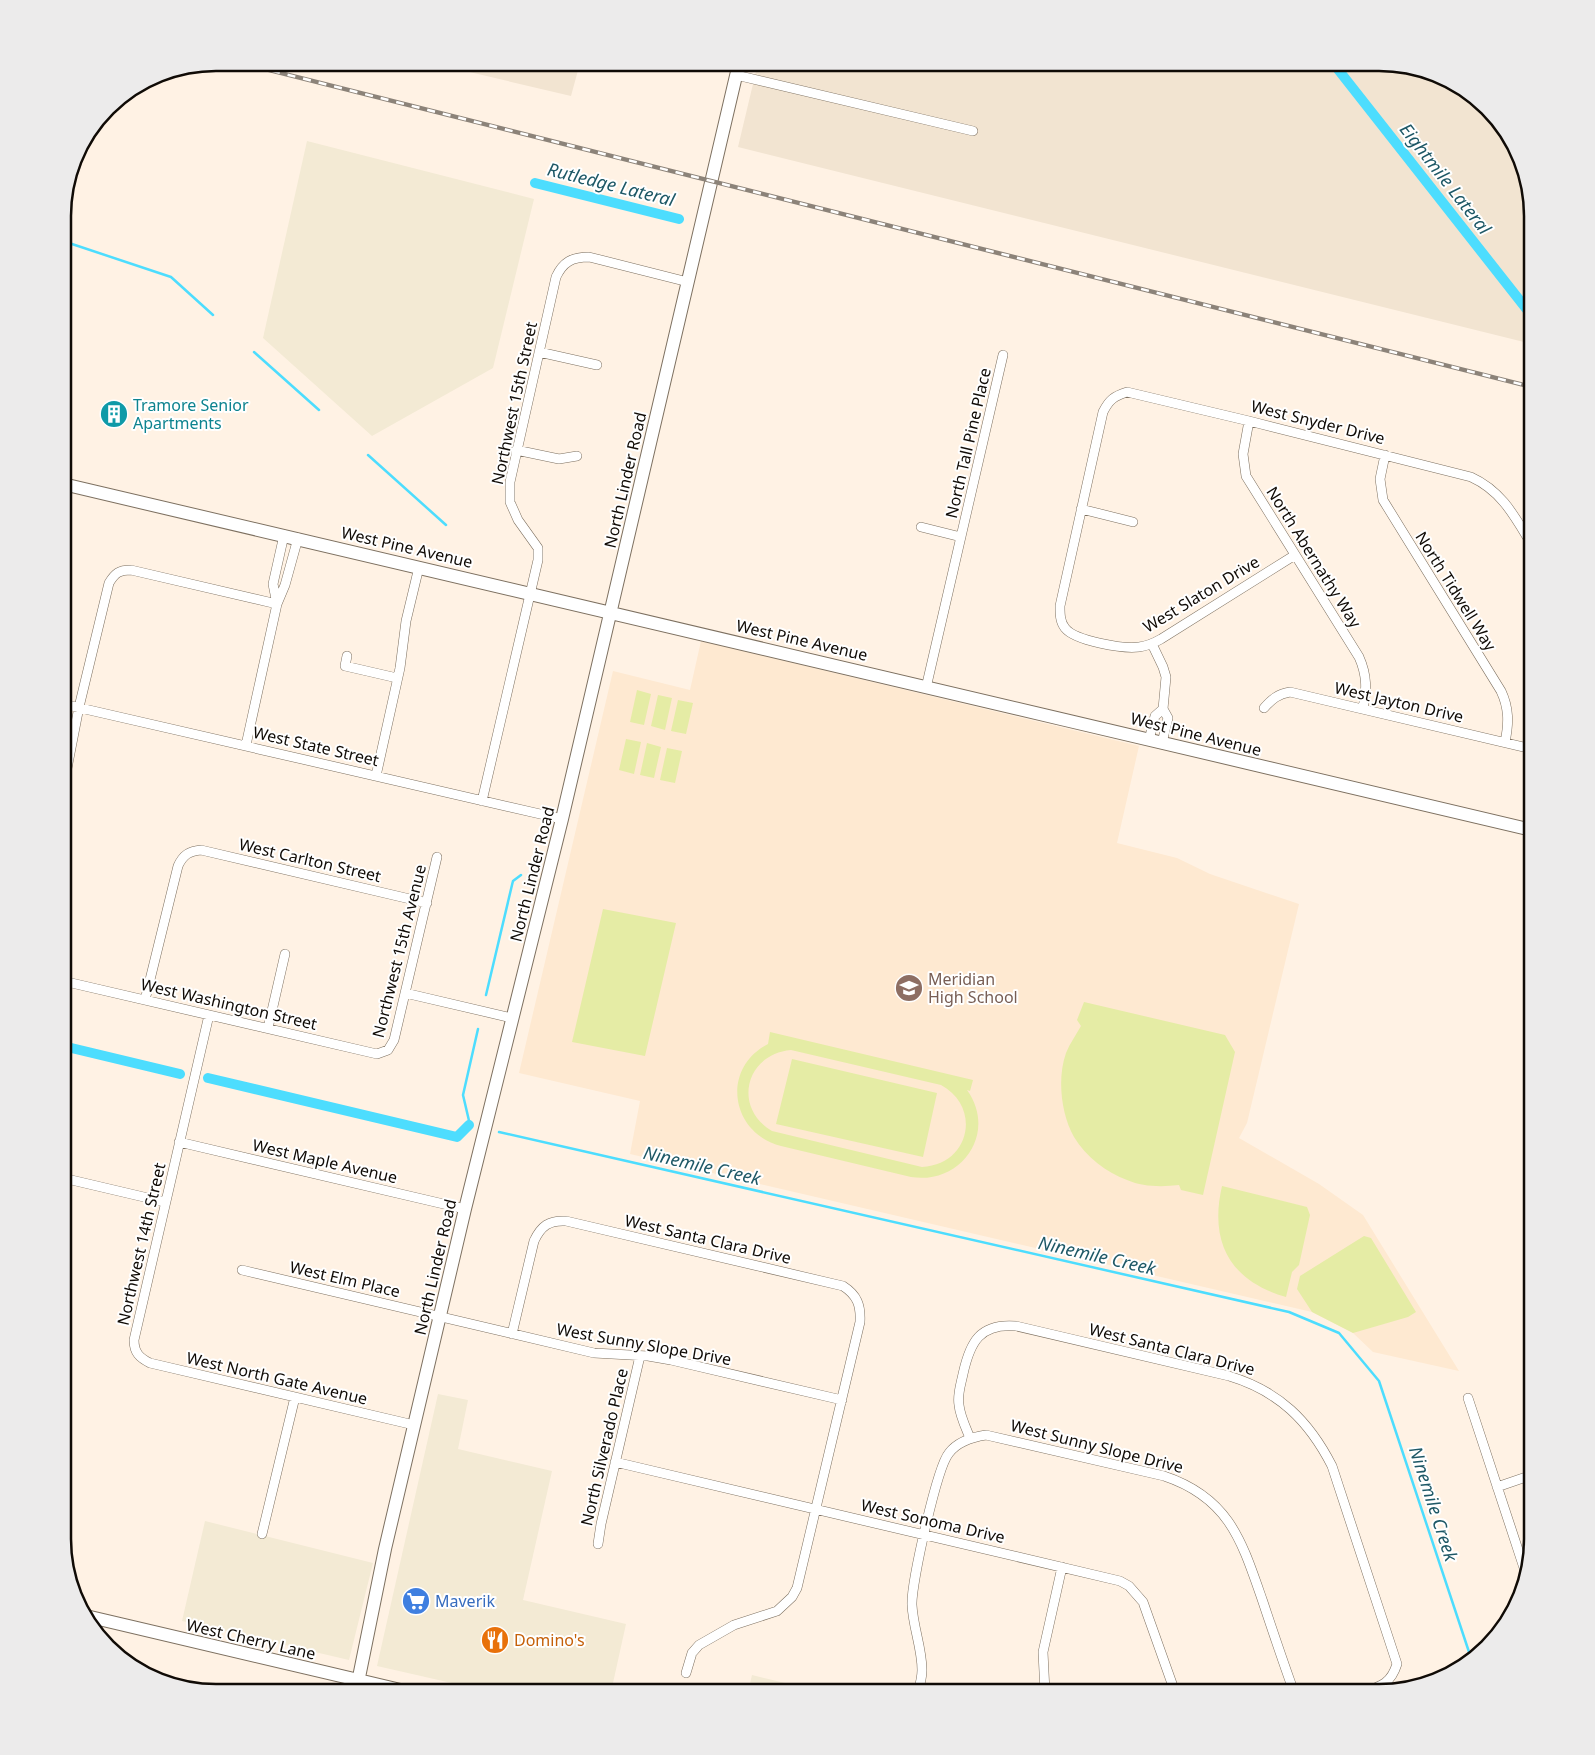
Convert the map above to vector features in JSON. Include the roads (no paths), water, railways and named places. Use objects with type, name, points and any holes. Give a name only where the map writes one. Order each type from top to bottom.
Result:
[{"type":"main road","name":"North Linder Road","points":[[358,1684],[385,1549],[414,1425],[465,1209],[562,819],[737,71]]},
{"type":"main road","name":"West Pine Avenue","points":[[72,486],[531,592],[926,688],[1524,828]]},
{"type":"main road","name":"West Cherry Lane","points":[[96,1619],[346,1684]]},
{"type":"street","points":[[747,71],[973,131]]},
{"type":"street","name":"Northwest 15th Street","points":[[538,548],[518,520],[510,502],[510,482],[556,277],[560,268],[568,261],[578,257],[589,257],[688,282]]},
{"type":"street","points":[[539,352],[597,365]]},
{"type":"street","name":"North Tall Pine Place","points":[[926,688],[1004,355]]},
{"type":"street","name":"West Snyder Drive","points":[[1081,509],[1103,412],[1116,395],[1127,392],[1471,477],[1489,487],[1505,502],[1524,532]]},
{"type":"street","name":"North Abernathy Way","points":[[1249,421],[1242,454],[1246,476],[1363,667],[1366,688],[1363,708]]},
{"type":"street","points":[[516,450],[560,459],[577,456]]},
{"type":"street","name":"North Tidwell Way","points":[[1385,455],[1380,479],[1383,500],[1501,691],[1508,710],[1509,721],[1505,742]]},
{"type":"street","points":[[1081,509],[1133,522]]},
{"type":"street","name":"West Slaton Drive","points":[[1081,509],[1060,606],[1060,615],[1064,627],[1078,637],[1120,646],[1140,647],[1152,644],[1295,555]]},
{"type":"street","name":"North Tall Pine Place","points":[[920,527],[961,537]]},
{"type":"street","points":[[277,604],[273,584],[284,535]]},
{"type":"street","points":[[246,745],[277,604],[285,585],[298,538]]},
{"type":"street","points":[[482,801],[531,592],[538,560],[538,548],[548,544]]},
{"type":"street","points":[[376,776],[397,678],[406,621],[419,566]]},
{"type":"street","points":[[72,745],[109,583],[117,572],[131,570],[277,604]]},
{"type":"street","points":[[1152,644],[1164,667],[1166,677],[1163,708],[1168,718],[1162,743]]},
{"type":"street","points":[[347,656],[345,666],[397,678]]},
{"type":"street","name":"West Jayton Drive","points":[[1264,708],[1275,697],[1290,692],[1524,747]]},
{"type":"street","name":"West State Street","points":[[72,706],[562,819]]},
{"type":"street","points":[[1149,740],[1155,716],[1163,708]]},
{"type":"street","name":"West Carlton Street","points":[[145,1000],[178,866],[186,854],[201,850],[427,903]]},
{"type":"street","name":"Northwest 15th Avenue","points":[[388,1050],[394,1040],[437,858]]},
{"type":"street","points":[[268,1028],[286,954]]},
{"type":"street","name":"West Washington Street","points":[[71,983],[377,1054],[388,1050]]},
{"type":"street","points":[[405,993],[512,1018]]},
{"type":"street","name":"Northwest 14th Street","points":[[136,1353],[134,1340],[209,1015]]},
{"type":"street","name":"West Maple Avenue","points":[[179,1142],[465,1209]]},
{"type":"street","points":[[71,1180],[165,1202]]},
{"type":"street","name":"West Santa Clara Drive","points":[[512,1334],[538,1231],[546,1224],[566,1221],[843,1286],[852,1292],[858,1301],[861,1311],[842,1400]]},
{"type":"street","name":"West Elm Place","points":[[242,1270],[440,1316]]},
{"type":"street","name":"West Sunny Slope Drive","points":[[440,1316],[594,1353],[671,1360],[842,1400]]},
{"type":"street","name":"West Santa Clara Drive","points":[[970,1438],[959,1406],[958,1396],[967,1357],[977,1338],[995,1327],[1005,1325],[1229,1376],[1264,1390],[1295,1412],[1317,1438],[1332,1466],[1397,1664],[1394,1674],[1385,1683]]},
{"type":"street","name":"West North Gate Avenue","points":[[136,1353],[150,1363],[414,1425]]},
{"type":"street","name":"North Silverado Place","points":[[598,1544],[640,1356]]},
{"type":"street","points":[[262,1534],[295,1397]]},
{"type":"street","points":[[1468,1398],[1522,1562]]},
{"type":"street","points":[[686,1673],[692,1653],[699,1645],[734,1625],[777,1611],[792,1597],[798,1588],[842,1400]]},
{"type":"street","name":"West Sunny Slope Drive","points":[[970,1438],[986,1435],[997,1436],[1154,1473],[1174,1479],[1202,1495],[1226,1517],[1243,1545],[1291,1684]]},
{"type":"street","points":[[919,1684],[922,1669],[913,1616],[912,1594],[944,1462],[957,1446],[970,1438]]},
{"type":"street","name":"West Sonoma Drive","points":[[615,1462],[1120,1581],[1137,1594],[1148,1612],[1172,1684]]},
{"type":"street","points":[[1497,1487],[1524,1478]]},
{"type":"street","points":[[1045,1684],[1043,1652],[1062,1566]]},
{"type":"waterway","name":"Eightmile Lateral","points":[[1340,72],[1524,306]]},
{"type":"waterway","name":"Rutledge Lateral","points":[[535,183],[679,219]]},
{"type":"waterway","name":"Ninemile Creek","points":[[72,244],[171,277],[213,315]]},
{"type":"waterway","name":"Ninemile Creek","points":[[254,352],[319,410]]},
{"type":"waterway","name":"Ninemile Creek","points":[[368,455],[446,525]]},
{"type":"waterway","name":"Ninemile Creek","points":[[486,995],[513,881],[521,875]]},
{"type":"waterway","name":"Ninemile Creek","points":[[470,1125],[463,1095],[478,1029]]},
{"type":"waterway","points":[[71,1048],[180,1074]]},
{"type":"waterway","points":[[208,1078],[457,1137],[469,1125]]},
{"type":"waterway","name":"Ninemile Creek","points":[[499,1132],[1289,1312],[1339,1333],[1379,1381],[1469,1652]]},
{"type":"railway","points":[[273,71],[1524,385]]},
{"type":"place","name":"Tramore Senior Apartments","points":[[114,414]]},
{"type":"place","name":"Meridian High School","points":[[909,988]]},
{"type":"place","name":"Maverik","points":[[416,1601]]},
{"type":"place","name":"Domino's","points":[[495,1640]]}]
